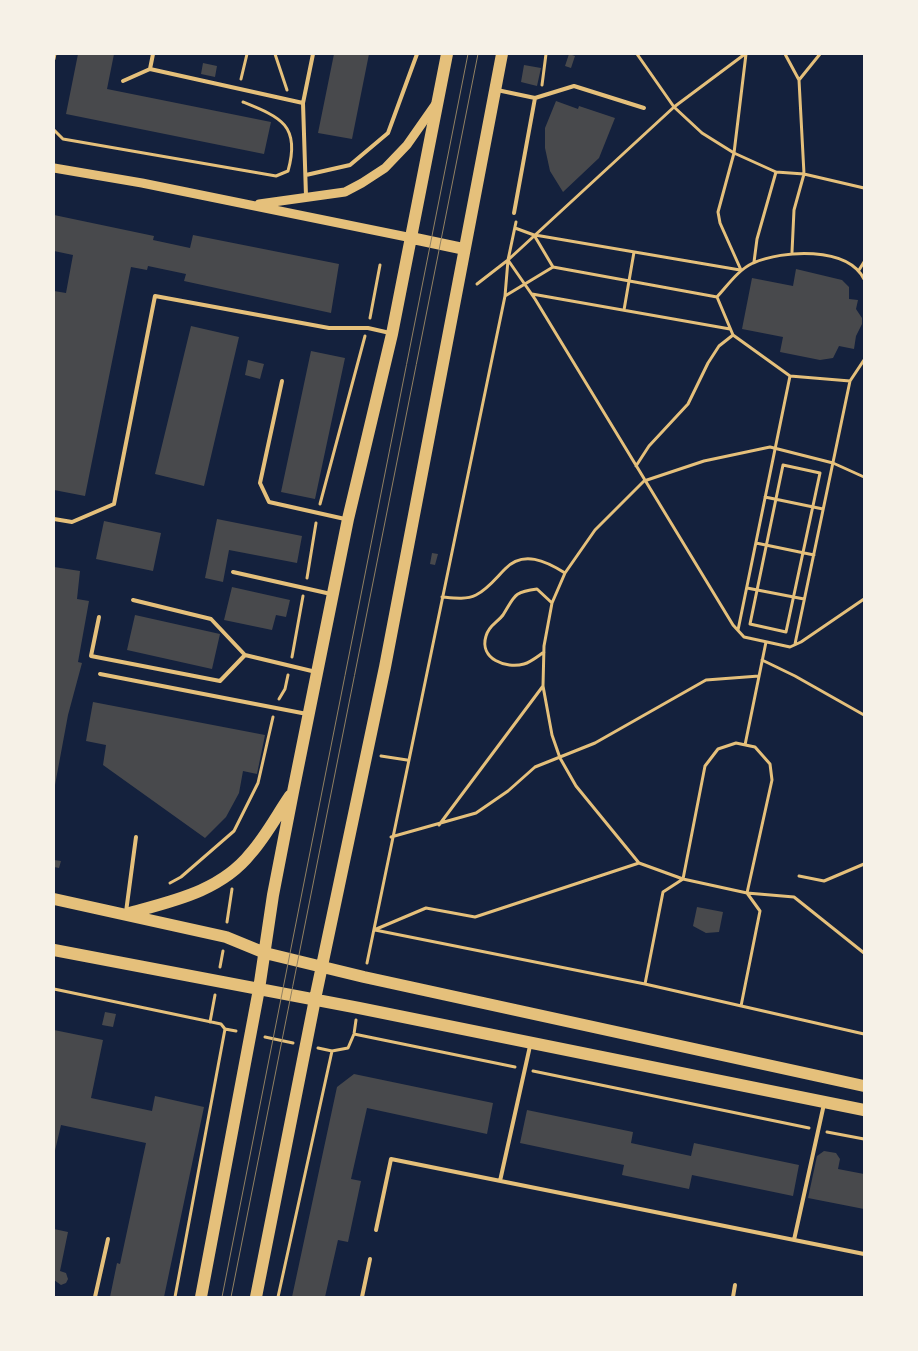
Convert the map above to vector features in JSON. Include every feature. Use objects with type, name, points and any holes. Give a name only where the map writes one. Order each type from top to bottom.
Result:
[{"type":"main road","points":[[201,1297],[266,953],[273,895],[293,792],[348,519],[392,334],[447,54]]},
{"type":"main road","points":[[256,1297],[315,1000],[385,667],[502,54]]},
{"type":"main road","points":[[412,238],[464,249]]},
{"type":"main road","points":[[126,914],[176,901],[206,888],[233,871],[251,854],[293,792]]},
{"type":"main road","points":[[54,899],[226,937],[266,953],[322,966],[864,1086]]},
{"type":"main road","points":[[54,950],[358,1008],[864,1110]]},
{"type":"street","points":[[253,205],[345,192],[385,168],[407,145],[437,102]]},
{"type":"street","points":[[54,168],[253,205],[412,238]]},
{"type":"lane","points":[[150,69],[153,54]]},
{"type":"lane","points":[[306,197],[303,103],[313,54]]},
{"type":"lane","points":[[306,176],[350,165],[388,133],[417,54]]},
{"type":"lane","points":[[123,81],[150,69],[303,103]]},
{"type":"lane","points":[[495,89],[535,98],[574,86],[644,108]]},
{"type":"lane","points":[[516,216],[535,98]]},
{"type":"lane","points":[[54,519],[72,522],[114,504],[155,296],[329,328],[368,328],[392,334]]},
{"type":"lane","points":[[282,382],[260,483],[269,502],[348,519]]},
{"type":"lane","points":[[233,572],[334,594]]},
{"type":"lane","points":[[133,600],[211,619],[245,655],[318,672]]},
{"type":"lane","points":[[98,617],[91,656],[220,681],[245,655]]},
{"type":"lane","points":[[100,674],[309,714]]},
{"type":"lane","points":[[126,914],[136,837]]},
{"type":"lane","points":[[500,1181],[531,1044]]},
{"type":"lane","points":[[794,1240],[825,1102]]},
{"type":"lane","points":[[376,1230],[391,1159],[864,1254]]},
{"type":"lane","points":[[95,1297],[108,1239]]},
{"type":"lane","points":[[362,1297],[370,1260]]},
{"type":"lane","points":[[733,1297],[735,1285]]},
{"type":"path","points":[[54,59],[55,54]]},
{"type":"path","points":[[275,54],[290,100]]},
{"type":"path","points":[[541,95],[546,54]]},
{"type":"path","points":[[637,54],[674,107],[702,133],[734,153],[776,172],[804,174],[864,188]]},
{"type":"path","points":[[477,284],[508,260],[674,107],[746,54]]},
{"type":"path","points":[[741,270],[720,223],[718,212],[734,153],[746,54]]},
{"type":"path","points":[[785,54],[799,80],[804,174],[794,210],[792,252]]},
{"type":"path","points":[[799,80],[820,54]]},
{"type":"path","points":[[54,130],[63,139],[276,176],[288,171],[292,157],[285,123],[270,113],[236,99]]},
{"type":"path","points":[[754,262],[757,239],[776,172]]},
{"type":"path","points":[[368,957],[391,837],[505,296],[508,260],[516,216]]},
{"type":"path","points":[[515,228],[534,235],[741,270]]},
{"type":"path","points":[[534,235],[553,267]]},
{"type":"path","points":[[624,310],[634,252]]},
{"type":"path","points":[[717,297],[741,270],[754,262],[792,252],[826,254],[859,270],[864,279]]},
{"type":"path","points":[[508,260],[532,294],[644,481],[738,631],[744,637],[790,647],[864,599]]},
{"type":"path","points":[[859,270],[864,262]]},
{"type":"path","points":[[505,296],[553,267],[717,297]]},
{"type":"path","points":[[532,294],[730,329]]},
{"type":"path","points":[[717,297],[733,335],[790,376],[850,381]]},
{"type":"path","points":[[636,466],[649,446],[688,404],[708,363],[719,346],[733,335]]},
{"type":"path","points":[[795,644],[850,381],[864,360]]},
{"type":"path","points":[[738,631],[790,376]]},
{"type":"path","points":[[864,477],[833,463],[770,447],[704,461],[644,481],[595,530],[564,573],[552,603],[544,652],[543,686],[547,715],[560,758],[576,786],[639,863],[682,879],[747,893],[794,897],[864,953]]},
{"type":"path","points":[[783,465],[820,473],[786,632],[750,624],[776,500],[783,465]]},
{"type":"path","points":[[766,497],[823,509]]},
{"type":"path","points":[[756,543],[814,555]]},
{"type":"path","points":[[442,596],[460,599],[476,596],[491,584],[507,566],[531,557],[548,562],[564,573]]},
{"type":"path","points":[[747,588],[804,599]]},
{"type":"path","points":[[544,652],[526,663],[504,665],[495,661],[488,653],[485,644],[492,624],[503,614],[508,604],[520,591],[537,589],[552,603]]},
{"type":"path","points":[[745,745],[766,642]]},
{"type":"path","points":[[762,660],[795,676],[864,715]]},
{"type":"path","points":[[391,837],[476,813],[508,791],[535,767],[560,758],[626,727],[706,680],[759,676]]},
{"type":"path","points":[[438,825],[543,686]]},
{"type":"path","points":[[645,984],[663,892],[682,879],[705,766],[718,749],[736,743],[755,747],[770,764],[772,780],[747,893],[760,911],[741,1006]]},
{"type":"path","points":[[374,930],[426,908],[475,917],[639,863]]},
{"type":"path","points":[[799,876],[824,881],[864,864]]},
{"type":"path","points":[[210,1022],[226,937],[232,888]]},
{"type":"path","points":[[374,930],[645,984],[864,1034]]},
{"type":"path","points":[[54,990],[221,1024],[225,1029],[175,1297]]},
{"type":"path","points":[[278,1297],[332,1051],[348,1048],[354,1034],[358,1008]]},
{"type":"path","points":[[354,1034],[864,1139]]},
{"type":"building","points":[[78,54],[114,54],[107,89],[271,122],[264,154],[66,114]]},
{"type":"building","points":[[334,54],[369,54],[352,139],[318,133]]},
{"type":"building","points":[[569,54],[575,56],[571,68],[565,66]]},
{"type":"building","points":[[203,63],[217,66],[215,77],[201,74]]},
{"type":"building","points":[[524,65],[541,68],[537,86],[521,82]]},
{"type":"building","points":[[556,101],[578,109],[579,106],[615,118],[599,158],[563,192],[550,171],[545,148],[545,128]]},
{"type":"building","points":[[54,215],[154,236],[153,240],[190,248],[193,235],[339,264],[331,313],[184,281],[186,274],[148,266],[147,270],[131,267],[85,496],[54,490],[54,291],[66,293],[73,255],[54,251]]},
{"type":"building","points":[[796,269],[842,280],[849,287],[849,299],[858,300],[856,309],[862,318],[854,349],[839,346],[833,358],[820,360],[780,352],[783,337],[742,329],[752,278],[793,286]]},
{"type":"building","points":[[191,326],[239,337],[204,486],[155,474]]},
{"type":"building","points":[[311,351],[345,358],[315,499],[281,492]]},
{"type":"building","points":[[248,360],[264,364],[260,379],[245,375]]},
{"type":"building","points":[[217,519],[302,536],[297,563],[229,550],[223,582],[205,578]]},
{"type":"building","points":[[104,521],[161,533],[153,571],[96,559]]},
{"type":"building","points":[[432,553],[438,554],[435,565],[430,564]]},
{"type":"building","points":[[54,567],[80,571],[77,599],[89,601],[78,662],[82,663],[68,715],[55,785]]},
{"type":"building","points":[[232,587],[290,600],[286,617],[276,615],[272,630],[224,620]]},
{"type":"building","points":[[135,615],[220,634],[212,669],[127,650]]},
{"type":"building","points":[[93,702],[265,735],[257,774],[243,771],[239,793],[226,817],[205,838],[103,765],[106,745],[86,741]]},
{"type":"building","points":[[54,860],[61,861],[59,868],[54,867]]},
{"type":"building","points":[[697,907],[723,912],[719,932],[706,933],[693,926]]},
{"type":"building","points":[[105,1012],[116,1014],[113,1027],[102,1025]]},
{"type":"building","points":[[54,1030],[103,1040],[91,1098],[152,1111],[155,1096],[204,1107],[164,1297],[110,1297],[117,1263],[120,1264],[146,1143],[61,1125],[54,1155]]},
{"type":"building","points":[[354,1074],[493,1103],[487,1134],[367,1108],[351,1179],[361,1181],[348,1242],[338,1240],[325,1297],[292,1297],[337,1087]]},
{"type":"building","points":[[527,1110],[633,1132],[631,1143],[691,1156],[694,1143],[799,1165],[793,1196],[692,1175],[689,1189],[622,1175],[624,1165],[520,1143]]},
{"type":"building","points":[[824,1151],[836,1153],[840,1159],[838,1169],[864,1174],[864,1209],[808,1198],[817,1156]]},
{"type":"building","points":[[54,1229],[68,1232],[60,1271],[66,1273],[68,1279],[66,1283],[61,1285],[54,1280]]},
{"type":"tram line","points":[[222,1297],[468,54]]},
{"type":"tram line","points":[[231,1297],[478,54]]}]
